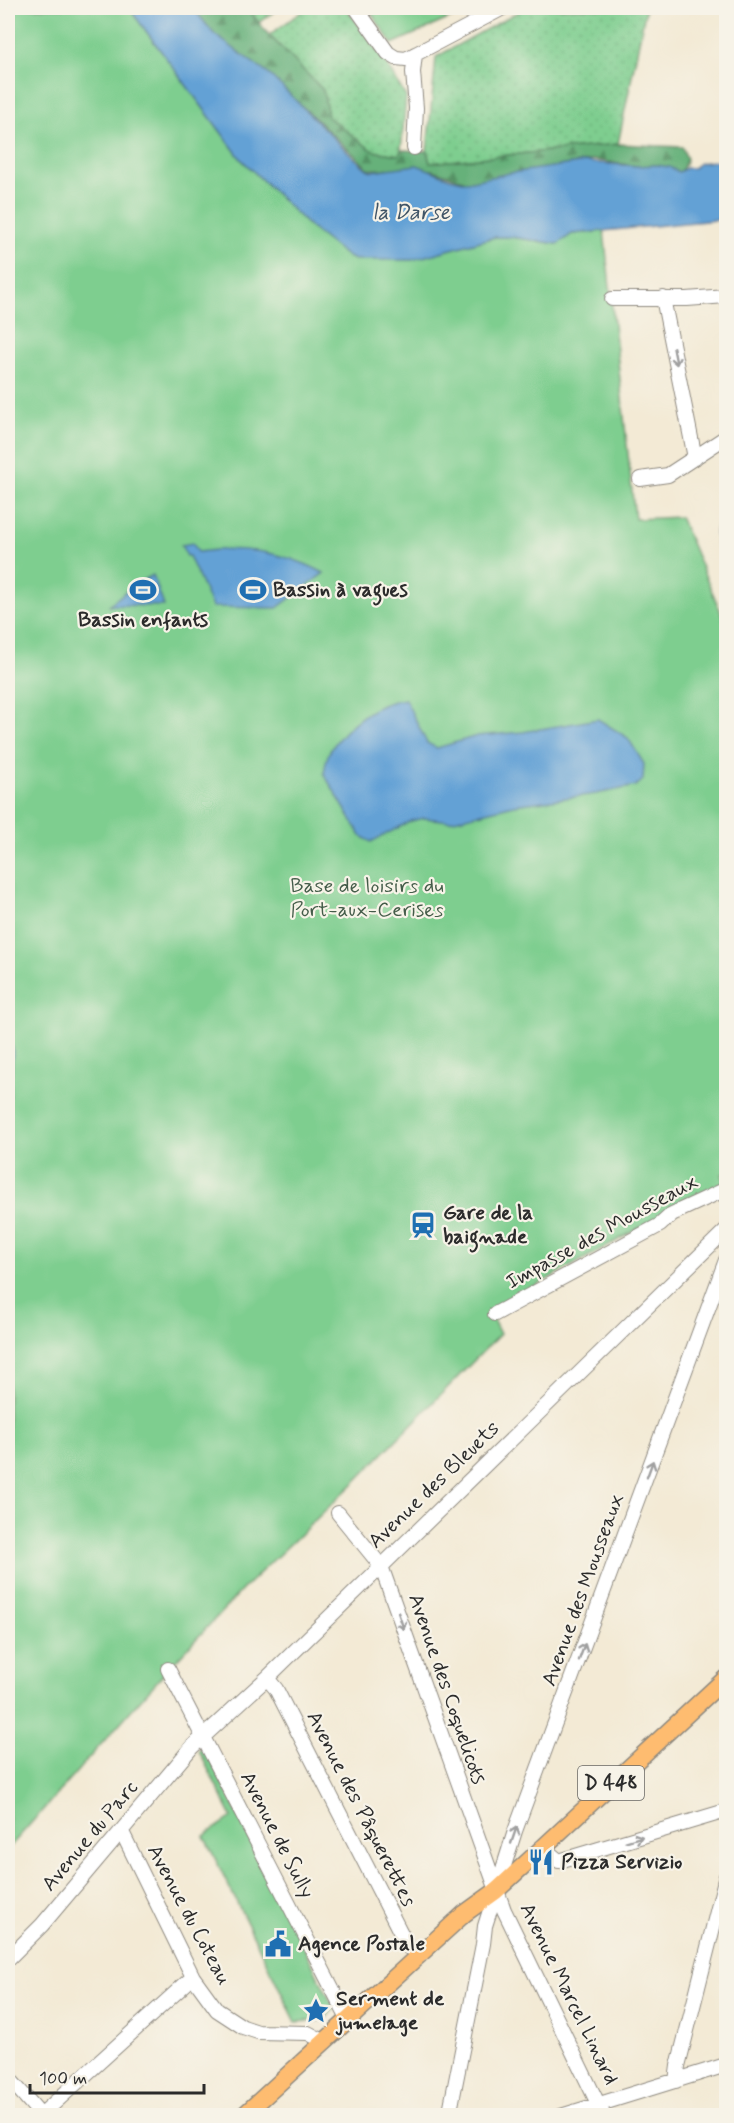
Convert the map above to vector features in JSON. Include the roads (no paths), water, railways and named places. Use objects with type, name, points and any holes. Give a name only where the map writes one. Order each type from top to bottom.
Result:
[{"type":"main road","name":"D 448","points":[[243,2115],[464,1914],[496,1890],[726,1678]]},
{"type":"street","points":[[356,8],[388,53],[396,58],[406,59],[503,8]]},
{"type":"street","points":[[414,148],[416,108],[413,72],[415,54]]},
{"type":"street","points":[[612,299],[726,296]]},
{"type":"street","points":[[663,298],[695,458]]},
{"type":"street","points":[[640,480],[668,475],[726,437]]},
{"type":"street","name":"Impasse des Mousseaux","points":[[495,1314],[660,1225],[672,1214],[724,1190],[726,1197]]},
{"type":"street","name":"Avenue des Bleuets","points":[[203,1737],[267,1678],[726,1230]]},
{"type":"street","name":"Avenue des Mousseaux","points":[[449,2115],[485,1926],[515,1831],[726,1260]]},
{"type":"street","name":"Avenue des Coquelicots","points":[[338,1513],[381,1566],[496,1890]]},
{"type":"street","name":"Avenue de Sully","points":[[168,1669],[349,2021]]},
{"type":"street","name":"Avenue des Pâquerettes","points":[[267,1678],[276,1689],[408,1947],[421,1955]]},
{"type":"street","name":"Avenue du Parc","points":[[8,1959],[42,1925],[192,1747],[203,1737]]},
{"type":"street","points":[[542,1847],[559,1861],[726,1811]]},
{"type":"street","name":"Avenue du Coteau","points":[[122,1832],[193,1977],[217,2010],[243,2027],[258,2032],[308,2033],[325,2042]]},
{"type":"street","points":[[676,2081],[726,1876]]},
{"type":"street","name":"Avenue Marcel Linard","points":[[496,1890],[602,2110]]},
{"type":"street","points":[[8,2077],[41,2115],[193,1977]]},
{"type":"street","points":[[561,2115],[602,2110],[676,2081],[726,2065]]},
{"type":"water","name":"la Darse","points":[[129,8],[193,8],[214,34],[271,76],[350,154],[372,171],[417,165],[467,182],[586,162],[637,166],[656,165],[669,167],[679,172],[686,168],[693,168],[700,163],[726,159],[726,219],[572,234],[558,244],[495,237],[412,260],[355,260],[311,228],[241,159]]},
{"type":"water","points":[[726,512],[726,565],[719,551],[716,531]]},
{"type":"water","name":"Bassin à vagues","points":[[193,543],[198,552],[231,549],[263,552],[294,560],[324,573],[277,608],[212,607],[189,556],[181,545]]},
{"type":"water","name":"Bassin enfants","points":[[153,575],[164,606],[109,605],[133,586]]},
{"type":"water","points":[[405,699],[427,743],[437,748],[477,736],[523,732],[598,719],[628,738],[644,764],[643,780],[636,786],[514,805],[450,821],[424,818],[411,821],[371,842],[361,836],[324,774],[326,762],[330,751],[344,732],[362,716],[383,705]]},
{"type":"water","points":[[8,1037],[13,1049],[8,1100]]},
{"type":"place","name":"Bassin enfants","points":[[143,590]]},
{"type":"place","name":"Bassin à vagues","points":[[253,590]]},
{"type":"place","name":"Gare de la baignade","points":[[423,1225]]},
{"type":"place","name":"Pizza Servizio","points":[[541,1862]]},
{"type":"place","name":"Agence Postale","points":[[278,1944]]},
{"type":"place","name":"Serment de jumelage","points":[[316,2011]]},
{"type":"park label","name":"Base de loisirs du Port-aux-Cerises","points":[[367,898]]}]
